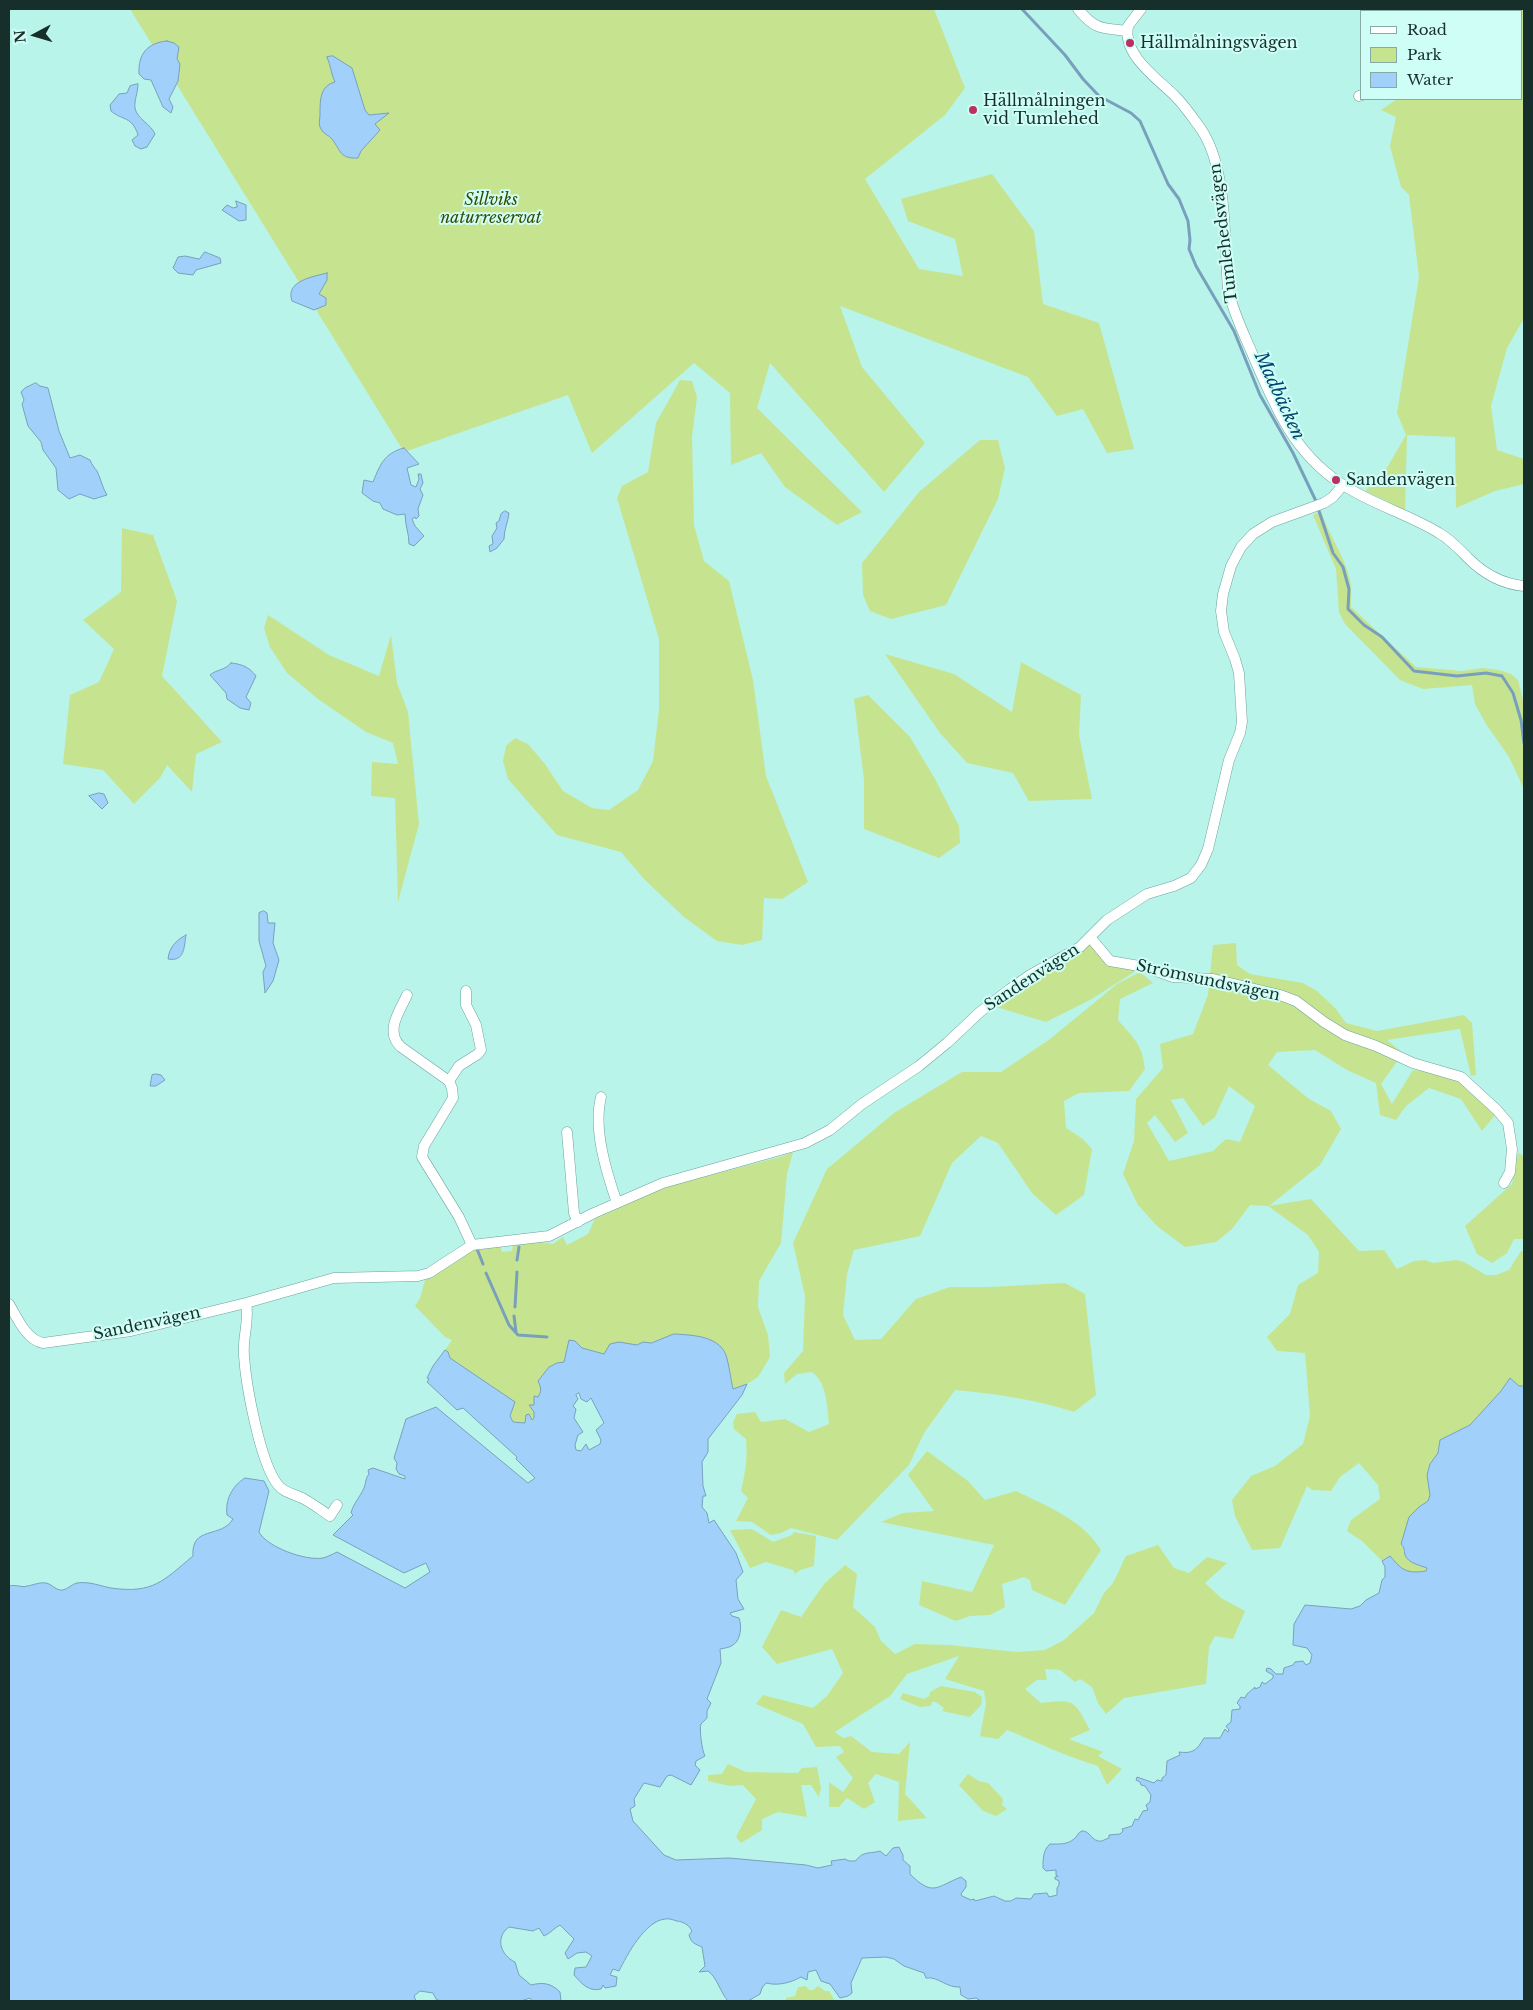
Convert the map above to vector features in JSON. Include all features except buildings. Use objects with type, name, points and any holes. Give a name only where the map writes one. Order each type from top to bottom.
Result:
[{"type":"street","points":[[1078,9],[1088,22],[1094,25],[1102,28],[1128,31],[1131,21],[1141,9]]},
{"type":"street","name":"Tumlehedsvägen","points":[[1128,31],[1134,52],[1149,71],[1189,113],[1207,138],[1213,152],[1220,178],[1228,289],[1232,306],[1272,401],[1285,426],[1308,456],[1343,485],[1440,533],[1481,570],[1493,578],[1524,586]]},
{"type":"street","name":"Sandenvägen","points":[[9,1304],[29,1336],[34,1341],[43,1344],[109,1335],[246,1303],[334,1278],[414,1277],[423,1275],[472,1245],[549,1236],[662,1183],[796,1147],[830,1130],[862,1104],[919,1066],[992,1001],[1030,975],[1080,947],[1107,920],[1141,897],[1185,882],[1197,872],[1201,866],[1214,828],[1229,760],[1240,733],[1242,722],[1239,673],[1224,632],[1221,611],[1223,594],[1230,570],[1241,547],[1253,534],[1272,522],[1319,505],[1333,497],[1343,485]]},
{"type":"street","name":"Strömsundsvägen","points":[[1090,938],[1110,961],[1145,967],[1173,977],[1213,978],[1280,995],[1296,1001],[1345,1035],[1376,1046],[1413,1063],[1461,1077],[1497,1110],[1508,1123],[1512,1149],[1510,1172],[1504,1183]]},
{"type":"street","points":[[449,1081],[459,1066],[481,1050],[476,1025],[466,1005],[466,991]]},
{"type":"street","points":[[407,995],[395,1021],[393,1030],[394,1040],[449,1081],[452,1088],[452,1098],[447,1110],[424,1146],[422,1157],[459,1218],[472,1245]]},
{"type":"street","points":[[601,1097],[598,1124],[610,1181],[617,1203]]},
{"type":"street","points":[[567,1132],[574,1213],[578,1222]]},
{"type":"street","points":[[246,1303],[244,1354],[247,1376],[252,1409],[270,1472],[278,1486],[286,1492],[303,1498],[330,1516],[336,1505]]},
{"type":"green space","name":"Sillviks naturreservat","points":[[130,9],[934,9],[965,88],[945,115],[865,179],[919,269],[963,276],[955,239],[908,221],[901,199],[992,174],[1034,231],[1043,304],[1099,323],[1134,449],[1107,453],[1083,409],[1057,416],[1028,377],[840,306],[862,367],[925,443],[884,492],[770,363],[757,408],[862,512],[837,525],[785,487],[761,453],[731,465],[730,393],[694,363],[592,453],[568,395],[404,452]]},
{"type":"green space","points":[[1524,9],[1524,308],[1523,320],[1507,348],[1491,406],[1497,450],[1524,459],[1524,484],[1495,491],[1456,508],[1455,437],[1407,435],[1405,510],[1365,491],[1388,466],[1406,435],[1397,413],[1419,277],[1409,195],[1401,187],[1390,146],[1396,117],[1381,110],[1396,100],[1523,100],[1523,10],[1460,10]]},
{"type":"green space","points":[[680,380],[692,381],[697,397],[692,437],[694,525],[704,561],[729,581],[753,680],[766,776],[808,882],[782,899],[764,898],[762,940],[742,945],[717,941],[684,917],[644,879],[621,852],[557,835],[508,779],[503,761],[506,746],[515,738],[528,744],[545,764],[563,791],[592,808],[609,810],[638,790],[653,761],[659,709],[659,639],[617,498],[622,486],[648,472],[656,423]]},
{"type":"green space","points":[[980,440],[998,440],[1005,468],[998,499],[946,605],[891,619],[870,611],[863,595],[862,563],[919,492]]},
{"type":"green space","points":[[1321,511],[1349,576],[1351,607],[1416,667],[1462,671],[1483,668],[1499,670],[1511,674],[1518,680],[1524,704],[1524,789],[1509,757],[1486,724],[1475,704],[1472,685],[1423,689],[1400,680],[1345,624],[1339,612],[1336,569],[1313,515]]},
{"type":"green space","points":[[122,528],[153,535],[177,601],[162,676],[222,742],[196,754],[192,792],[167,765],[160,778],[134,804],[103,770],[63,764],[70,695],[99,682],[114,649],[83,620],[121,592]]},
{"type":"green space","points":[[268,615],[329,655],[379,676],[391,635],[397,683],[408,712],[419,824],[398,902],[395,798],[371,796],[372,762],[398,764],[393,743],[366,732],[318,699],[287,673],[270,647],[264,628]]},
{"type":"green space","points":[[885,654],[954,674],[1012,712],[1021,662],[1081,695],[1079,735],[1092,799],[1029,801],[1013,773],[967,763],[940,733]]},
{"type":"green space","points":[[868,695],[910,737],[935,779],[959,826],[960,843],[939,858],[864,829],[864,780],[854,699]]},
{"type":"green space","points":[[1236,943],[1237,965],[1250,974],[1303,983],[1317,991],[1336,1009],[1346,1023],[1377,1031],[1464,1015],[1472,1023],[1476,1075],[1471,1076],[1460,1029],[1387,1040],[1403,1053],[1381,1084],[1392,1104],[1413,1070],[1451,1078],[1477,1096],[1496,1114],[1482,1131],[1461,1099],[1429,1088],[1406,1106],[1396,1120],[1380,1115],[1376,1083],[1347,1070],[1315,1050],[1277,1052],[1268,1065],[1309,1099],[1331,1111],[1341,1129],[1320,1165],[1269,1206],[1311,1199],[1359,1251],[1384,1250],[1397,1269],[1414,1261],[1425,1260],[1433,1263],[1456,1260],[1464,1262],[1486,1275],[1496,1275],[1509,1270],[1521,1251],[1524,1251],[1524,1386],[1519,1386],[1510,1378],[1501,1391],[1470,1425],[1440,1440],[1438,1453],[1430,1464],[1427,1475],[1430,1495],[1428,1501],[1409,1517],[1401,1544],[1411,1562],[1427,1568],[1426,1571],[1407,1571],[1398,1567],[1391,1560],[1385,1558],[1382,1561],[1362,1541],[1347,1531],[1351,1520],[1380,1499],[1378,1485],[1359,1463],[1340,1477],[1331,1491],[1312,1490],[1307,1486],[1280,1548],[1252,1550],[1235,1516],[1232,1500],[1251,1476],[1275,1466],[1303,1444],[1310,1416],[1305,1353],[1277,1351],[1267,1337],[1290,1314],[1298,1285],[1318,1273],[1319,1252],[1308,1235],[1268,1206],[1250,1205],[1232,1229],[1216,1242],[1185,1247],[1157,1226],[1138,1205],[1123,1174],[1134,1141],[1136,1099],[1163,1068],[1160,1044],[1193,1034],[1208,995],[1213,945]],"holes":[[[1229,1086],[1255,1106],[1240,1142],[1226,1139],[1213,1151],[1169,1161],[1147,1123],[1155,1115],[1175,1142],[1188,1133],[1171,1100],[1183,1098],[1203,1126],[1215,1117]]]},
{"type":"green space","points":[[1092,945],[1110,964],[1139,969],[1090,1000],[1046,1022],[993,1006],[1010,992],[1086,946]]},
{"type":"green space","points":[[1140,972],[1153,983],[1120,999],[1118,1020],[1139,1047],[1145,1069],[1129,1091],[1079,1093],[1064,1101],[1066,1128],[1083,1139],[1092,1149],[1084,1195],[1056,1215],[1032,1193],[998,1143],[981,1136],[952,1163],[920,1236],[854,1250],[847,1274],[843,1315],[855,1340],[881,1339],[916,1299],[950,1287],[1065,1283],[1085,1294],[1096,1395],[1074,1412],[1015,1398],[955,1390],[924,1433],[909,1465],[837,1540],[791,1528],[771,1535],[752,1522],[736,1521],[748,1498],[741,1491],[746,1465],[747,1446],[746,1439],[734,1429],[733,1422],[737,1414],[755,1412],[761,1422],[785,1419],[809,1432],[829,1424],[825,1395],[821,1382],[817,1377],[812,1372],[797,1374],[785,1384],[784,1373],[803,1351],[805,1296],[793,1243],[827,1169],[894,1113],[962,1072],[1001,1072],[1050,1039],[1117,984]]},
{"type":"green space","points":[[793,1152],[787,1174],[781,1243],[759,1281],[758,1307],[768,1335],[770,1357],[758,1377],[747,1384],[733,1389],[725,1351],[674,1334],[651,1343],[643,1342],[637,1346],[619,1342],[604,1354],[582,1348],[575,1341],[565,1355],[564,1362],[544,1383],[540,1395],[535,1399],[535,1403],[532,1406],[529,1405],[534,1412],[534,1418],[532,1420],[529,1414],[526,1423],[513,1422],[510,1416],[514,1402],[450,1358],[445,1350],[452,1340],[445,1337],[415,1306],[420,1298],[425,1280],[468,1251],[500,1245],[502,1252],[512,1251],[513,1243],[542,1242],[553,1244],[563,1237],[567,1245],[588,1234],[595,1219],[661,1188]]},
{"type":"green space","points":[[1518,1153],[1524,1156],[1524,1239],[1514,1239],[1507,1253],[1492,1263],[1477,1254],[1465,1226],[1512,1184]]},
{"type":"green space","points":[[927,1451],[968,1481],[985,1500],[1016,1491],[1063,1515],[1093,1539],[1101,1550],[1065,1605],[1032,1590],[1030,1580],[1024,1577],[1002,1584],[1005,1607],[990,1615],[970,1616],[956,1621],[919,1605],[922,1581],[972,1592],[994,1545],[881,1522],[903,1513],[934,1511],[908,1475]]},
{"type":"green space","points":[[752,1529],[773,1542],[792,1535],[794,1532],[816,1536],[814,1566],[800,1570],[795,1574],[793,1570],[766,1562],[750,1568],[730,1530]]},
{"type":"green space","points":[[1158,1545],[1174,1568],[1189,1573],[1207,1557],[1227,1563],[1205,1583],[1221,1598],[1245,1611],[1233,1639],[1215,1636],[1209,1647],[1206,1684],[1124,1698],[1106,1714],[1098,1703],[1092,1687],[1080,1679],[1075,1682],[1060,1670],[1045,1669],[1047,1680],[1037,1680],[1025,1689],[1041,1703],[1061,1701],[1076,1707],[1090,1730],[1069,1739],[1103,1752],[1098,1756],[1122,1769],[1107,1785],[1098,1766],[1063,1754],[1007,1730],[998,1739],[980,1736],[986,1704],[984,1691],[945,1679],[959,1656],[907,1674],[890,1696],[835,1732],[843,1738],[851,1736],[872,1752],[899,1754],[910,1742],[905,1794],[927,1818],[898,1821],[899,1782],[876,1774],[868,1783],[875,1802],[864,1809],[847,1798],[839,1807],[829,1807],[829,1782],[843,1792],[853,1778],[836,1757],[844,1752],[840,1746],[816,1747],[803,1724],[756,1704],[763,1695],[813,1708],[827,1696],[843,1673],[832,1649],[777,1664],[762,1647],[781,1610],[801,1617],[824,1584],[845,1565],[857,1574],[853,1607],[875,1627],[881,1641],[895,1654],[915,1644],[949,1645],[1017,1652],[1045,1650],[1064,1640],[1094,1613],[1104,1593],[1113,1583],[1126,1556]]},
{"type":"green space","points":[[941,1686],[975,1692],[982,1697],[981,1705],[970,1717],[942,1711],[944,1708],[936,1702],[932,1702],[931,1706],[920,1707],[900,1699],[903,1693],[924,1699],[929,1696],[930,1692]]},
{"type":"green space","points":[[728,1764],[746,1772],[798,1773],[802,1768],[817,1767],[821,1788],[819,1797],[811,1785],[801,1785],[807,1817],[778,1812],[762,1819],[762,1830],[741,1843],[736,1837],[756,1799],[743,1785],[730,1786],[708,1781],[708,1775],[722,1774]]},
{"type":"green space","points":[[968,1774],[979,1781],[988,1783],[1003,1799],[1002,1805],[1007,1809],[996,1816],[983,1811],[959,1785]]},
{"type":"green space","points":[[806,1986],[809,1990],[813,1990],[818,1986],[825,1991],[829,1991],[835,2001],[786,2001],[786,1998],[795,1996],[798,1987]]},
{"type":"water","points":[[167,41],[179,47],[177,59],[180,64],[178,81],[169,99],[173,107],[171,113],[163,107],[151,80],[144,79],[139,74],[140,61],[145,51],[154,44]]},
{"type":"water","points":[[333,56],[352,68],[365,110],[369,115],[389,113],[375,124],[380,130],[361,151],[358,158],[344,156],[332,139],[322,131],[320,125],[322,94],[326,87],[335,82],[327,57]]},
{"type":"water","points":[[138,84],[136,112],[155,134],[147,147],[141,149],[135,146],[132,140],[138,135],[136,129],[130,122],[111,111],[110,105],[119,94],[127,93],[130,86]]},
{"type":"water","points":[[236,201],[246,205],[246,220],[239,221],[222,210],[227,205],[233,208],[237,207]]},
{"type":"water","points":[[205,252],[220,258],[221,263],[196,270],[193,275],[178,273],[173,268],[178,257],[185,256],[199,259]]},
{"type":"water","points":[[327,273],[327,280],[319,294],[326,298],[326,305],[314,310],[292,301],[292,289],[296,284],[307,278]]},
{"type":"water","points":[[36,383],[48,388],[59,431],[70,458],[80,455],[90,460],[107,495],[94,499],[80,494],[69,499],[58,490],[56,468],[43,450],[41,442],[28,426],[22,404],[24,400],[21,392]]},
{"type":"water","points":[[404,448],[419,464],[407,468],[411,485],[416,487],[419,479],[418,474],[421,474],[423,483],[420,489],[423,495],[418,509],[419,516],[416,519],[415,517],[412,519],[415,526],[424,536],[414,546],[409,544],[405,514],[397,515],[383,509],[380,503],[373,501],[362,493],[364,480],[373,482],[387,456]]},
{"type":"water","points":[[505,511],[509,513],[504,539],[497,548],[490,552],[489,546],[493,544],[492,536],[497,528],[496,523]]},
{"type":"water","points":[[231,663],[245,666],[256,676],[246,697],[251,703],[249,710],[240,708],[227,699],[226,693],[210,675]]},
{"type":"water","points":[[99,793],[104,794],[108,803],[102,809],[89,796]]},
{"type":"water","points":[[264,911],[267,913],[268,923],[275,923],[273,943],[279,960],[273,981],[265,993],[263,972],[266,966],[259,941],[259,913]]},
{"type":"water","points":[[186,935],[181,956],[168,959],[174,945]]},
{"type":"water","points":[[152,1075],[161,1075],[165,1080],[156,1086],[150,1086]]},
{"type":"water","points":[[674,1334],[708,1339],[720,1346],[724,1351],[733,1389],[747,1384],[742,1395],[708,1439],[708,1452],[702,1462],[703,1486],[706,1496],[703,1496],[702,1507],[707,1513],[709,1523],[714,1520],[736,1553],[743,1572],[736,1580],[738,1599],[744,1609],[730,1613],[732,1616],[739,1618],[741,1629],[738,1640],[731,1646],[720,1649],[721,1663],[707,1699],[711,1703],[707,1711],[707,1718],[700,1726],[705,1756],[696,1761],[695,1765],[700,1770],[691,1785],[671,1775],[667,1776],[660,1787],[644,1783],[634,1799],[635,1806],[630,1809],[633,1821],[664,1855],[676,1860],[729,1858],[806,1865],[818,1868],[832,1865],[831,1861],[845,1859],[855,1861],[861,1855],[868,1853],[880,1851],[886,1856],[893,1848],[899,1847],[903,1860],[910,1866],[910,1874],[924,1886],[930,1888],[940,1887],[961,1877],[966,1881],[966,1887],[961,1894],[962,1896],[971,1900],[974,1899],[975,1901],[994,1896],[1005,1901],[1011,1901],[1016,1898],[1031,1899],[1034,1894],[1047,1893],[1049,1897],[1057,1895],[1059,1881],[1055,1879],[1058,1876],[1056,1875],[1056,1870],[1046,1871],[1043,1868],[1043,1858],[1050,1844],[1068,1842],[1082,1831],[1087,1832],[1096,1840],[1102,1841],[1109,1838],[1109,1835],[1120,1834],[1123,1831],[1122,1829],[1132,1826],[1135,1819],[1138,1820],[1143,1811],[1148,1810],[1146,1805],[1150,1802],[1151,1795],[1145,1786],[1136,1780],[1137,1777],[1154,1783],[1157,1780],[1162,1781],[1162,1778],[1166,1775],[1167,1761],[1180,1755],[1179,1752],[1191,1752],[1199,1746],[1204,1738],[1220,1738],[1225,1729],[1228,1732],[1229,1730],[1226,1726],[1231,1722],[1232,1710],[1240,1709],[1237,1703],[1241,1697],[1245,1698],[1255,1687],[1255,1689],[1260,1687],[1262,1682],[1265,1684],[1273,1678],[1273,1675],[1266,1671],[1267,1668],[1276,1674],[1283,1674],[1284,1668],[1293,1665],[1295,1662],[1303,1661],[1306,1665],[1310,1663],[1312,1655],[1307,1648],[1293,1645],[1294,1624],[1305,1605],[1351,1609],[1360,1606],[1366,1600],[1379,1593],[1382,1580],[1385,1577],[1385,1567],[1382,1561],[1390,1556],[1405,1570],[1414,1572],[1426,1571],[1427,1568],[1406,1558],[1401,1544],[1409,1517],[1428,1501],[1430,1495],[1427,1475],[1430,1464],[1438,1453],[1440,1440],[1470,1425],[1501,1391],[1510,1378],[1519,1386],[1524,1386],[1524,2001],[981,2001],[976,1998],[968,1999],[961,1995],[960,1987],[950,1986],[934,1979],[926,1978],[924,1973],[886,1957],[862,1958],[851,1983],[852,1993],[848,1996],[840,1998],[830,1984],[821,1981],[816,1970],[808,1972],[807,1980],[801,1977],[784,1983],[766,1983],[760,1994],[748,2001],[728,2001],[708,1971],[699,1972],[705,1966],[702,1947],[692,1942],[689,1935],[692,1931],[688,1925],[665,1919],[658,1921],[644,1932],[619,1971],[613,1969],[610,1975],[617,1977],[616,1986],[605,1988],[603,1985],[601,1989],[597,1990],[586,1986],[574,1975],[575,1968],[586,1967],[592,1956],[586,1952],[577,1953],[568,1959],[565,1953],[574,1939],[560,1925],[544,1936],[539,1928],[533,1931],[509,1927],[502,1936],[501,1946],[506,1955],[515,1962],[519,1975],[531,1985],[550,1985],[560,1992],[561,2001],[532,2001],[530,1998],[521,2001],[440,2001],[436,1999],[433,1993],[420,1991],[414,1996],[416,2001],[9,2001],[9,1586],[43,1583],[63,1590],[75,1584],[86,1583],[111,1588],[137,1589],[156,1584],[193,1556],[197,1540],[228,1525],[233,1519],[227,1515],[228,1499],[236,1485],[245,1478],[264,1481],[269,1491],[259,1532],[270,1543],[287,1552],[307,1557],[323,1558],[337,1552],[405,1588],[430,1572],[426,1563],[404,1573],[333,1535],[353,1515],[351,1513],[352,1510],[364,1488],[369,1474],[368,1470],[373,1468],[405,1479],[405,1476],[399,1474],[396,1469],[397,1463],[394,1458],[406,1419],[436,1407],[528,1483],[535,1478],[516,1459],[517,1457],[463,1408],[457,1410],[427,1382],[433,1366],[445,1350],[450,1358],[515,1402],[510,1416],[513,1422],[525,1423],[526,1415],[529,1414],[532,1420],[534,1418],[534,1412],[529,1405],[534,1405],[534,1396],[538,1397],[540,1393],[538,1381],[549,1367],[564,1362],[569,1340],[575,1341],[582,1348],[604,1354],[610,1344],[619,1342],[637,1345],[643,1342],[651,1343]],"holes":[[[579,1393],[581,1399],[587,1402],[591,1398],[604,1423],[596,1430],[601,1440],[600,1444],[589,1450],[586,1444],[581,1451],[576,1450],[575,1445],[578,1435],[583,1432],[574,1418],[576,1409],[573,1406],[578,1399],[576,1395]]]},
{"type":"waterway","name":"Madbäcken","points":[[1022,9],[1065,55],[1099,96],[1131,113],[1140,121],[1168,184],[1179,199],[1188,221],[1189,249],[1196,266],[1234,331],[1260,395],[1293,453],[1315,499],[1333,553],[1343,567],[1349,589],[1348,609],[1364,625],[1382,637],[1414,671],[1457,676],[1486,673],[1502,676],[1513,693],[1521,720],[1524,743]]},
{"type":"waterway","points":[[517,1260],[519,1247]]},
{"type":"waterway","points":[[477,1249],[483,1264]]},
{"type":"waterway","points":[[515,1307],[517,1272]]},
{"type":"waterway","points":[[486,1273],[509,1325],[518,1335],[547,1337]]},
{"type":"waterway","points":[[514,1316],[516,1332]]},
{"type":"place","name":"Hällmålningsvägen","points":[[1130,43]]},
{"type":"place","name":"Hällmålningen vid Tumlehed","points":[[973,110]]},
{"type":"place","name":"Sandenvägen","points":[[1336,480]]}]
